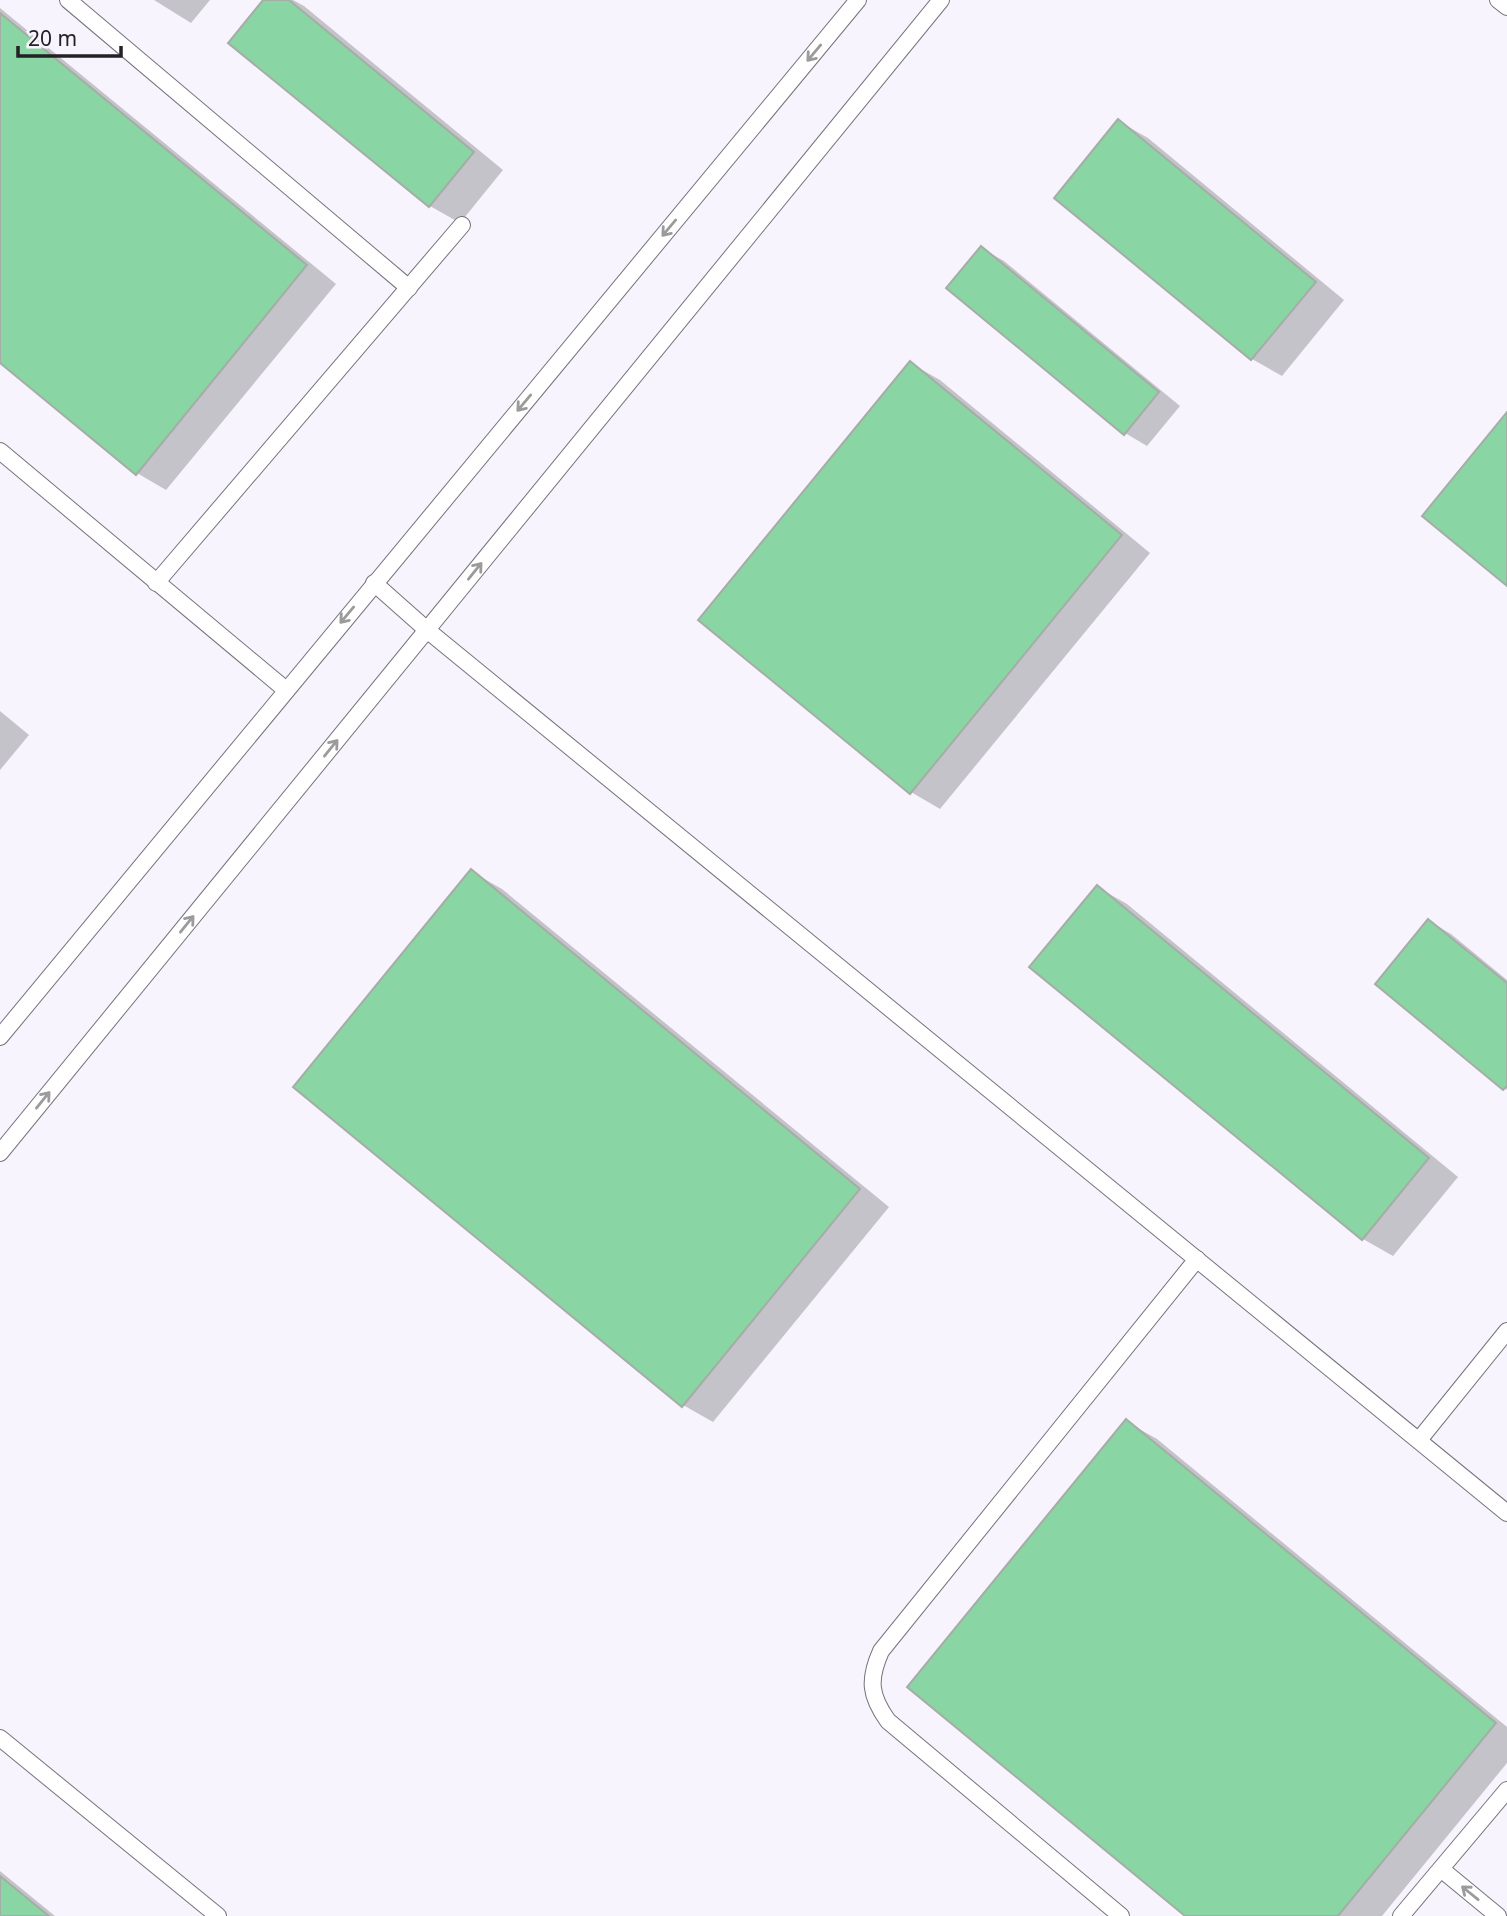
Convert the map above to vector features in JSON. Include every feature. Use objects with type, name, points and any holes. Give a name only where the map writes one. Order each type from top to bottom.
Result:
[{"type":"lane","points":[[68,0],[409,288]]},
{"type":"lane","points":[[0,1037],[858,0]]},
{"type":"lane","points":[[0,1153],[941,0]]},
{"type":"lane","points":[[1498,0],[1507,7]]},
{"type":"lane","points":[[156,583],[462,225]]},
{"type":"lane","points":[[0,451],[286,690]]},
{"type":"lane","points":[[374,583],[427,630],[1507,1513]]},
{"type":"lane","points":[[1121,1916],[888,1721],[877,1706],[872,1687],[873,1668],[881,1651],[1197,1259]]},
{"type":"lane","points":[[1419,1440],[1507,1331]]},
{"type":"lane","points":[[0,1738],[218,1916]]},
{"type":"lane","points":[[1410,1913],[1441,1869],[1507,1790]]},
{"type":"lane","points":[[1441,1869],[1498,1916]]},
{"type":"building","points":[[263,0],[289,0],[474,152],[429,207],[228,43]]},
{"type":"building","points":[[0,13],[307,265],[136,475],[0,363]]},
{"type":"building","points":[[1118,119],[1316,282],[1251,360],[1054,198]]},
{"type":"building","points":[[981,246],[1159,392],[1124,435],[946,288]]},
{"type":"building","points":[[910,361],[1122,535],[910,794],[698,620]]},
{"type":"building","points":[[1507,412],[1507,586],[1422,516]]},
{"type":"building","points":[[471,869],[860,1189],[682,1407],[293,1087]]},
{"type":"building","points":[[1097,885],[1429,1158],[1362,1240],[1029,967]]},
{"type":"building","points":[[1428,919],[1507,983],[1507,1086],[1503,1090],[1375,984]]},
{"type":"building","points":[[1126,1419],[1496,1723],[1338,1916],[1185,1916],[907,1687]]},
{"type":"building","points":[[0,1876],[49,1916],[0,1916]]}]
